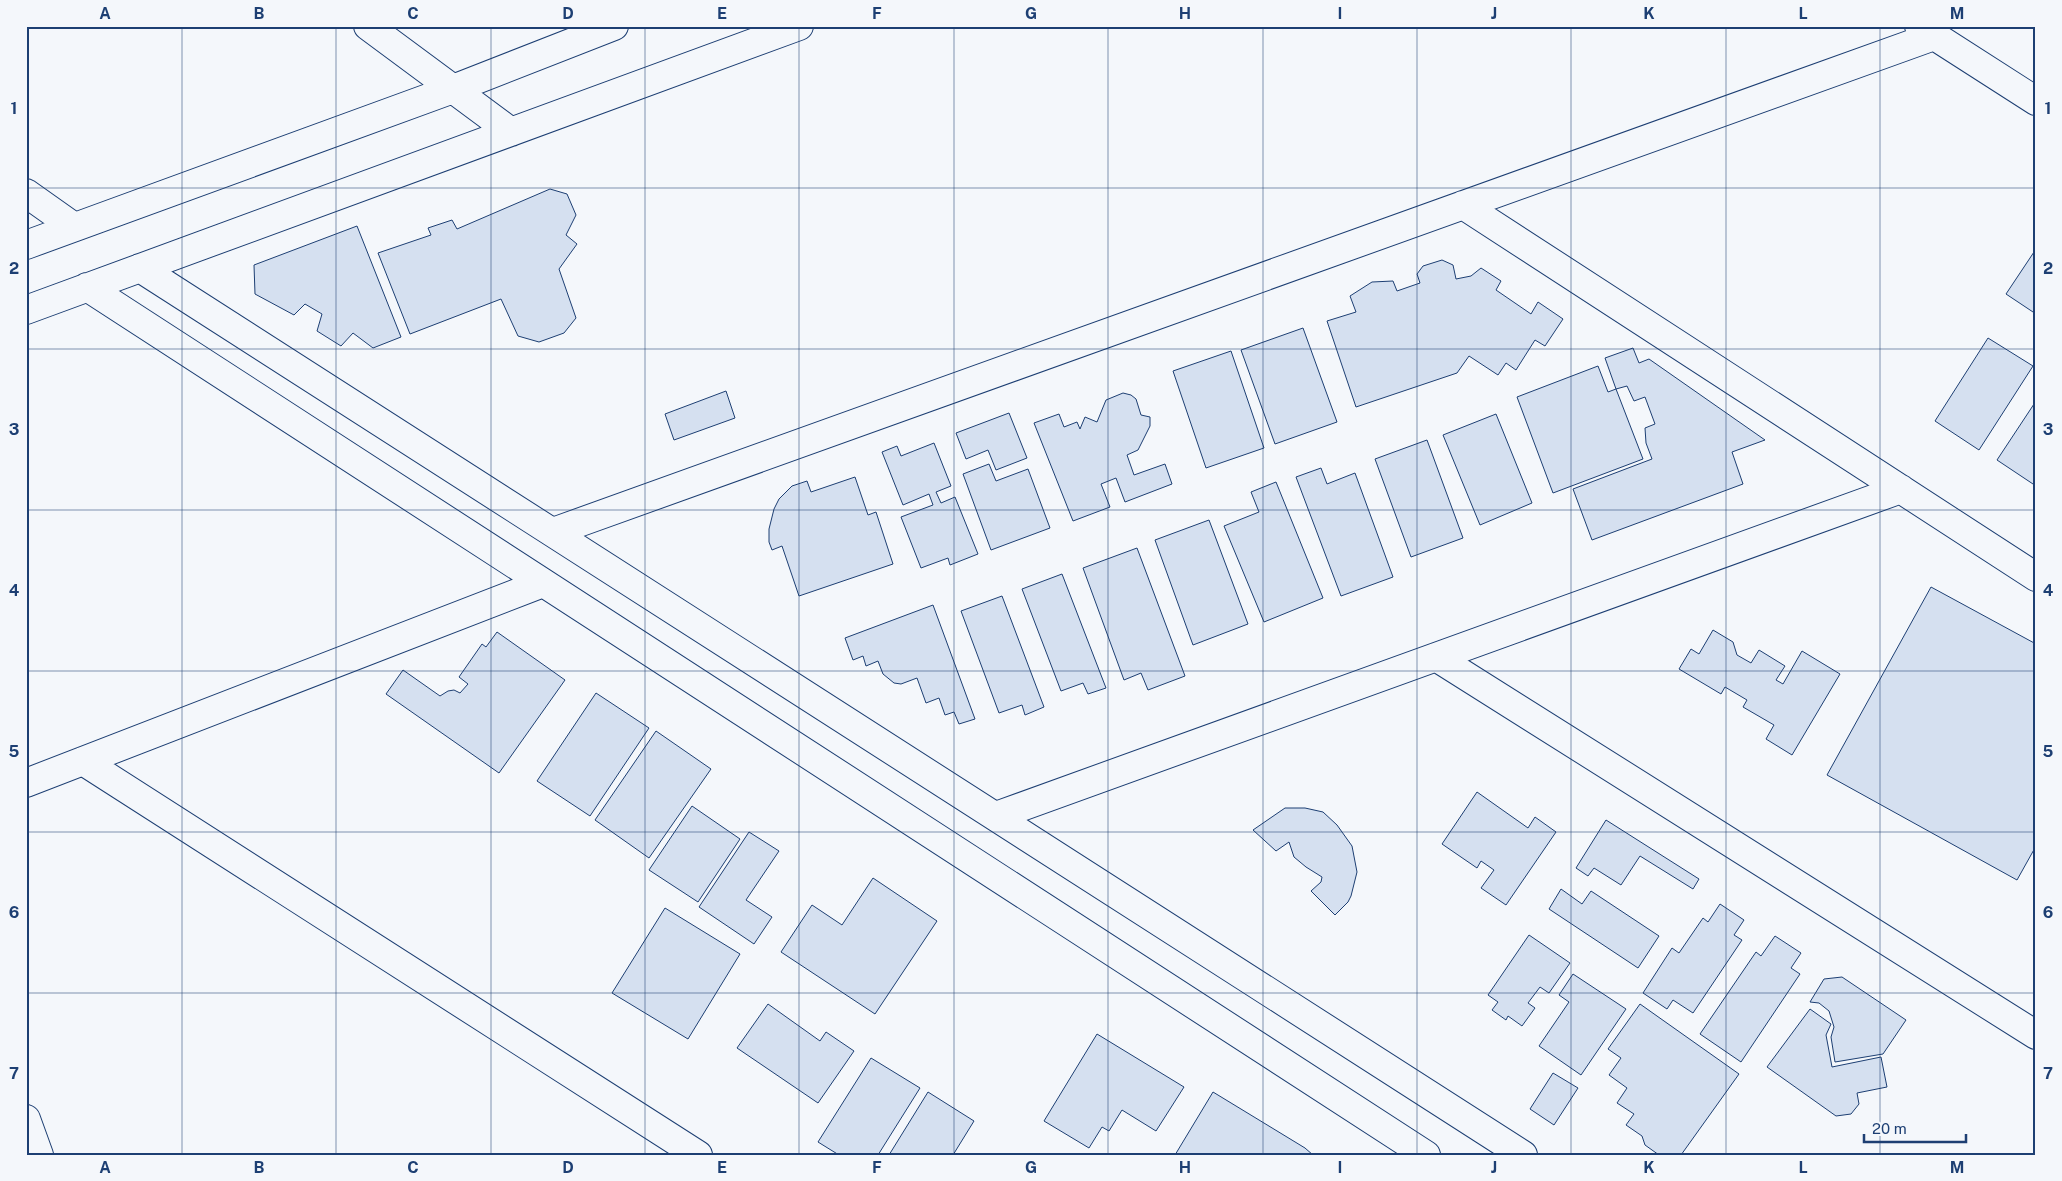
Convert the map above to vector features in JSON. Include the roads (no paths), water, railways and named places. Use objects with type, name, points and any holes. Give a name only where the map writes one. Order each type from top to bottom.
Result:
[{"type":"street","points":[[368,26],[511,132]]},
{"type":"street","points":[[26,245],[453,89],[614,26]]},
{"type":"street","points":[[26,310],[799,26]]},
{"type":"street","points":[[552,532],[1463,205],[1927,31],[2036,101]]},
{"type":"street","points":[[26,193],[74,227]]},
{"type":"street","points":[[1463,205],[2036,577]]},
{"type":"street","points":[[140,268],[1523,1155]]},
{"type":"street","points":[[86,287],[1426,1155]]},
{"type":"street","points":[[996,816],[1901,489]]},
{"type":"street","points":[[26,784],[543,583]]},
{"type":"street","points":[[1436,657],[2036,1035]]},
{"type":"street","points":[[83,761],[698,1155]]},
{"type":"street","points":[[26,1119],[39,1155]]}]
